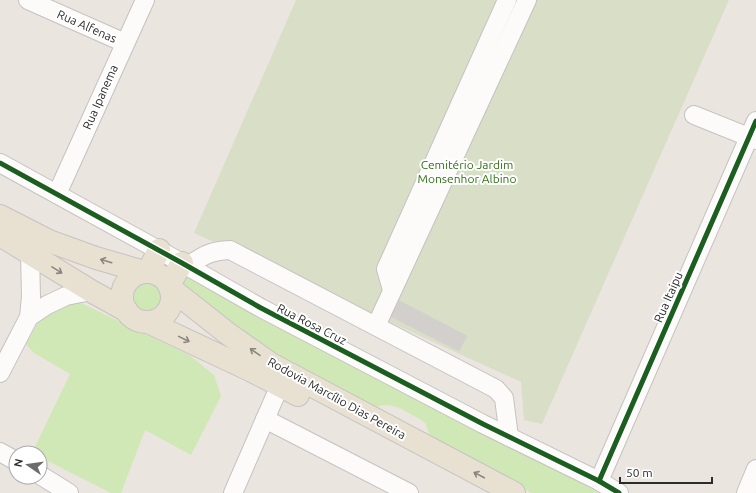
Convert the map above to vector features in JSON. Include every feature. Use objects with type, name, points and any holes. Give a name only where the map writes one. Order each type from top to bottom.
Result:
[{"type":"main road","points":[[0,216],[49,241],[96,258],[157,274],[165,280],[170,287],[172,298],[170,307],[164,315],[156,321],[148,322],[136,320],[126,311],[0,235]]},
{"type":"main road","points":[[30,254],[49,241]]},
{"type":"main road","points":[[146,272],[159,250]]},
{"type":"main road","points":[[170,287],[185,265]]},
{"type":"main road","points":[[126,311],[123,306],[122,296],[124,286],[130,278],[138,273],[146,272]]},
{"type":"main road","name":"Rodovia Marcílio Dias Pereira","points":[[170,287],[227,333],[271,364],[514,493]]},
{"type":"main road","name":"Rodovia Marcílio Dias Pereira","points":[[148,322],[280,385],[483,493]]},
{"type":"street","name":"Rua Alfenas","points":[[28,0],[125,42]]},
{"type":"street","name":"Rua Ipanema","points":[[56,194],[145,0]]},
{"type":"street","points":[[392,290],[386,269],[507,0]]},
{"type":"street","points":[[376,326],[527,0]]},
{"type":"street","points":[[694,115],[754,132]]},
{"type":"street","name":"Rua Itaipu","points":[[599,481],[754,132]]},
{"type":"street","name":"Rua Rosa Cruz","points":[[0,163],[159,250],[268,312],[509,437],[599,481],[619,493]]},
{"type":"street","points":[[185,265],[215,251],[230,250],[496,388],[504,398],[509,437]]},
{"type":"street","points":[[0,373],[29,317],[31,297],[30,254]]},
{"type":"street","points":[[29,317],[47,305],[66,296],[91,291]]},
{"type":"street","points":[[234,493],[280,385]]},
{"type":"street","points":[[265,419],[409,493]]},
{"type":"street","points":[[746,493],[756,469]]},
{"type":"street","points":[[48,480],[69,493]]},
{"type":"green space","name":"Cemitério Jardim Monsenhor Albino","points":[[296,0],[729,0],[542,424],[524,420],[521,382],[194,233]]},
{"type":"green space","points":[[185,274],[599,493],[531,493],[432,437],[429,434],[425,423],[420,419],[391,405],[381,405],[376,407],[333,386],[270,351],[186,287],[182,281]]},
{"type":"green space","points":[[146,278],[159,284],[165,297],[159,310],[146,316],[133,310],[127,297],[133,284]]},
{"type":"green space","points":[[79,302],[189,355],[214,375],[221,396],[191,455],[145,430],[121,493],[111,493],[48,461],[48,445],[36,445],[70,374],[34,353],[26,344],[42,316],[63,305]]},
{"type":"building","points":[[394,298],[467,336],[459,351],[386,314]]},
{"type":"cycle path","points":[[599,481],[756,121]]},
{"type":"cycle path","points":[[0,163],[261,308],[483,424],[599,481],[619,493]]}]
